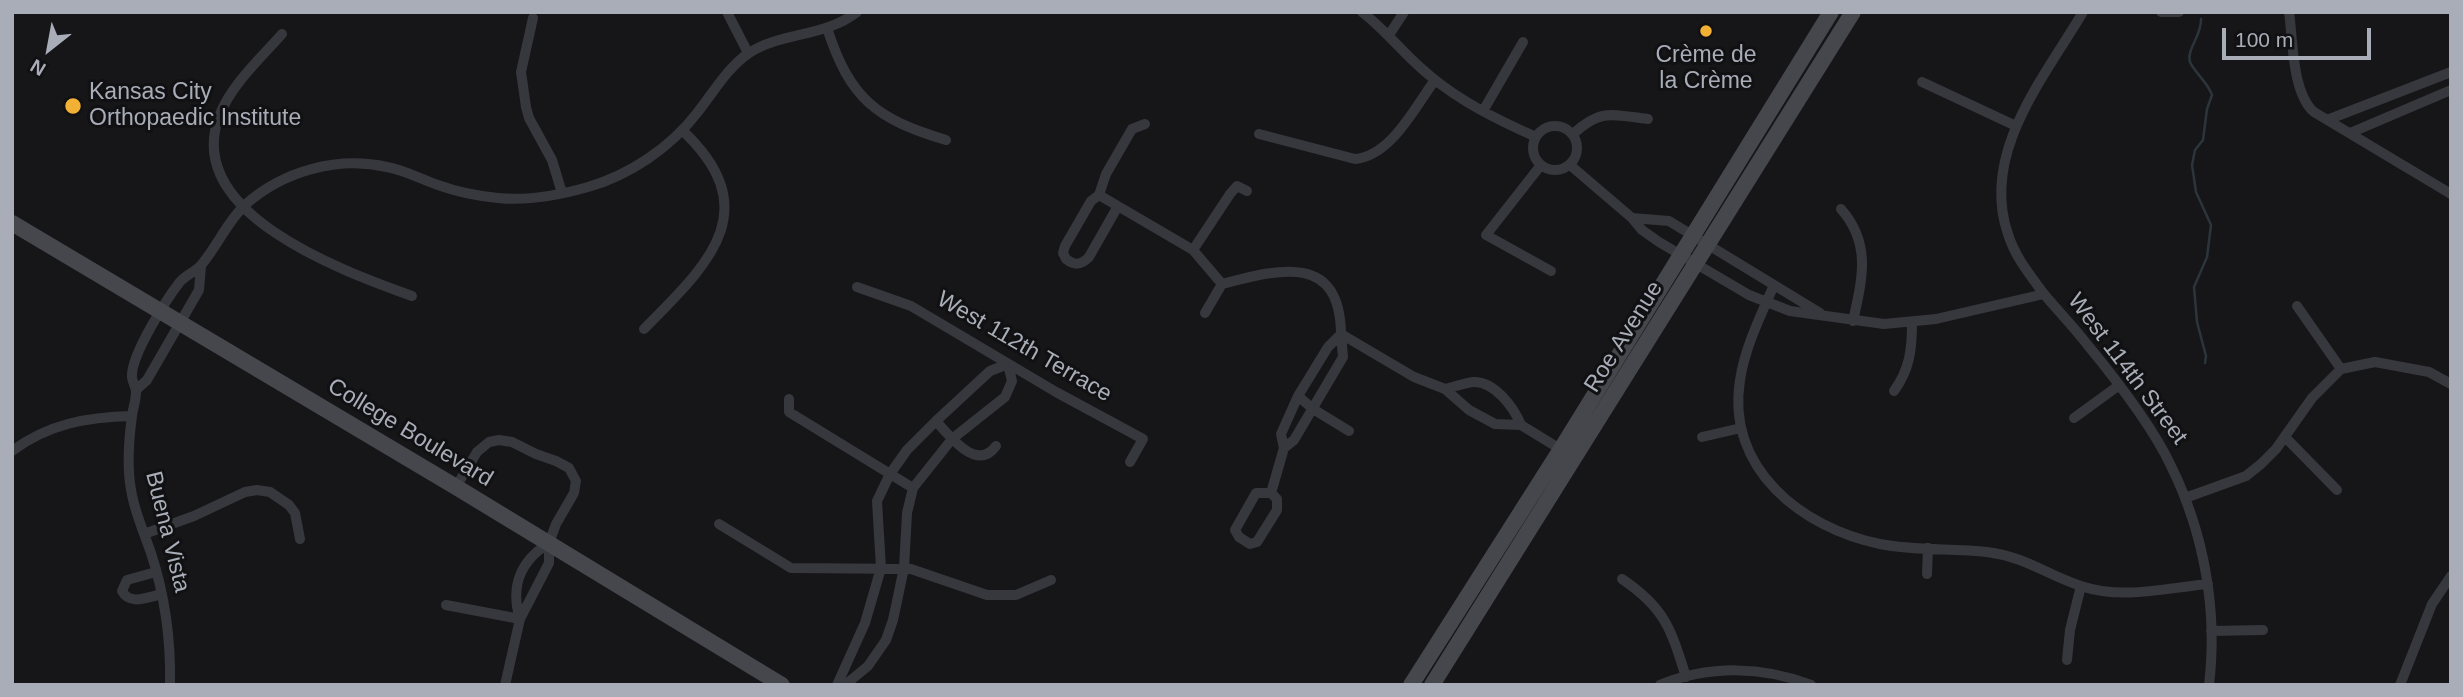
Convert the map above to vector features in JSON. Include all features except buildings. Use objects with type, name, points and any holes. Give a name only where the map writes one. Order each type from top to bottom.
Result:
[{"type":"main road","name":"Roe Avenue","points":[[1411,685],[1561,449],[1831,12]]},
{"type":"main road","name":"Roe Avenue","points":[[1432,685],[1576,459],[1853,12]]},
{"type":"main road","name":"College Boulevard","points":[[12,223],[782,685]]},
{"type":"street","points":[[727,12],[748,53]]},
{"type":"street","points":[[201,266],[243,207],[282,179],[323,167],[349,164],[390,167],[442,187],[498,198],[519,199],[589,187],[623,173],[652,155],[682,130],[728,73],[748,53],[827,28],[857,12]]},
{"type":"street","points":[[1362,12],[1435,80],[1483,111],[1536,137]]},
{"type":"street","points":[[1389,35],[1404,12]]},
{"type":"street","points":[[2044,294],[2015,252],[2005,224],[2001,201],[2002,168],[2016,126],[2083,12]]},
{"type":"street","points":[[2161,12],[2179,12]]},
{"type":"street","points":[[2289,12],[2298,76],[2306,105],[2451,194]]},
{"type":"street","points":[[533,18],[522,72],[526,107],[529,118],[552,160],[562,193]]},
{"type":"street","points":[[827,28],[840,65],[854,89],[865,100],[895,122],[946,140]]},
{"type":"street","points":[[282,34],[227,100],[216,125],[214,155],[217,170],[243,207],[267,226],[318,258],[412,296]]},
{"type":"street","points":[[1483,111],[1523,42]]},
{"type":"street","points":[[2327,120],[2451,72]]},
{"type":"street","points":[[1259,134],[1355,159],[1364,158],[1390,142],[1435,80]]},
{"type":"street","points":[[1922,82],[2016,126]]},
{"type":"street","points":[[2404,90],[2410,107]]},
{"type":"street","points":[[2350,133],[2451,90]]},
{"type":"street","points":[[1573,134],[1589,120],[1600,116],[1648,119]]},
{"type":"street","points":[[1118,206],[1089,257],[1083,263],[1071,263],[1066,259],[1063,253],[1065,246],[1091,201],[1099,195],[1106,174],[1132,129],[1144,124]]},
{"type":"street","points":[[1553,126],[1565,128],[1573,134],[1577,153],[1570,165],[1556,170],[1541,166],[1533,152],[1536,137],[1543,130],[1553,126]]},
{"type":"street","points":[[644,329],[691,282],[709,258],[724,217],[720,182],[713,167],[682,130]]},
{"type":"street","name":"West 114th Street","points":[[1570,165],[1632,218],[1642,230],[1681,256],[1749,295],[1790,311],[1884,324],[1955,316],[2044,294],[2085,341],[2171,464],[2202,546],[2211,631],[2209,685]]},
{"type":"street","points":[[1541,166],[1486,235],[1551,271]]},
{"type":"street","points":[[1193,250],[1237,186],[1247,191]]},
{"type":"street","points":[[1099,195],[1193,250],[1222,284]]},
{"type":"street","points":[[1841,209],[1849,219],[1861,246],[1862,281],[1853,321]]},
{"type":"street","name":"West 114th Street","points":[[1632,218],[1669,221],[1825,317]]},
{"type":"street","name":"Buena Vista","points":[[170,685],[170,651],[162,594],[135,509],[130,483],[128,460],[136,390],[132,374],[140,349],[160,311],[181,280],[201,266]]},
{"type":"street","name":"Buena Vista","points":[[136,390],[147,380],[199,290],[201,266]]},
{"type":"street","points":[[1205,313],[1222,284],[1280,270],[1306,274],[1319,281],[1336,299],[1341,314],[1343,357],[1294,440],[1284,448]]},
{"type":"street","points":[[1774,285],[1744,359],[1740,380],[1741,428],[1751,453],[1774,489],[1790,504],[1815,521],[1853,537],[1882,544],[1987,552],[2011,557],[2036,565],[2081,586],[2128,594],[2208,584]]},
{"type":"street","name":"West 112th Terrace","points":[[857,288],[911,306],[1056,393],[1143,439],[1130,462]]},
{"type":"street","points":[[2297,306],[2341,369]]},
{"type":"street","points":[[1894,391],[1901,382],[1911,356],[1912,322]]},
{"type":"street","points":[[1341,334],[1414,377],[1445,389],[1469,410],[1495,424],[1521,425],[1576,459]]},
{"type":"street","points":[[1271,493],[1284,448],[1281,434],[1298,396],[1328,347],[1341,334]]},
{"type":"street","points":[[2185,498],[2246,476],[2269,457],[2312,398],[2341,369],[2375,362],[2429,372],[2451,384]]},
{"type":"street","points":[[837,685],[866,624],[881,568],[877,501],[890,474],[907,450],[936,421],[990,371],[1008,363],[1012,381],[1005,397],[952,439],[913,488],[907,513],[904,568],[893,620],[886,640],[868,666],[845,685]]},
{"type":"street","points":[[1445,389],[1471,382],[1482,383],[1505,397],[1521,425]]},
{"type":"street","points":[[2074,418],[2118,386]]},
{"type":"street","points":[[1298,396],[1313,409],[1349,430]]},
{"type":"street","points":[[789,399],[789,412],[913,488]]},
{"type":"street","points":[[12,451],[47,429],[75,421],[132,416]]},
{"type":"street","points":[[936,421],[952,439],[979,456],[990,454],[996,446]]},
{"type":"street","points":[[1702,437],[1741,428]]},
{"type":"street","points":[[2285,437],[2337,490]]},
{"type":"street","points":[[456,487],[477,452],[489,442],[499,440],[512,442],[556,461],[569,468],[576,481],[574,493],[555,524],[549,543],[549,564],[520,619],[505,685]]},
{"type":"street","points":[[144,534],[194,516],[245,492],[257,490],[270,492],[289,505],[295,513],[300,539]]},
{"type":"street","points":[[1256,493],[1271,493],[1277,499],[1277,510],[1258,541],[1250,544],[1238,537],[1235,530],[1256,493]]},
{"type":"street","points":[[719,524],[791,568],[904,568],[987,595],[1016,595],[1051,580]]},
{"type":"street","points":[[520,619],[514,602],[515,589],[532,553],[549,543]]},
{"type":"street","points":[[1927,574],[1928,548]]},
{"type":"street","points":[[156,572],[127,580],[122,591],[127,599],[133,600],[162,594]]},
{"type":"street","points":[[2400,685],[2432,604],[2451,576]]},
{"type":"street","points":[[1622,579],[1642,593],[1667,623],[1686,677]]},
{"type":"street","points":[[2067,660],[2070,630],[2081,586]]},
{"type":"street","points":[[446,605],[520,619]]},
{"type":"street","points":[[2211,631],[2263,630]]},
{"type":"street","points":[[1660,685],[1708,672],[1753,670],[1811,685]]},
{"type":"waterway","points":[[2201,19],[2189,57],[2212,95],[2207,109],[2203,140],[2195,150],[2192,165],[2196,192],[2211,225],[2207,257],[2194,287],[2205,363]]},
{"type":"place","name":"Crème de la Crème","points":[[1706,31]]},
{"type":"place","name":"Kansas City Orthopaedic Institute","points":[[73,106]]}]
